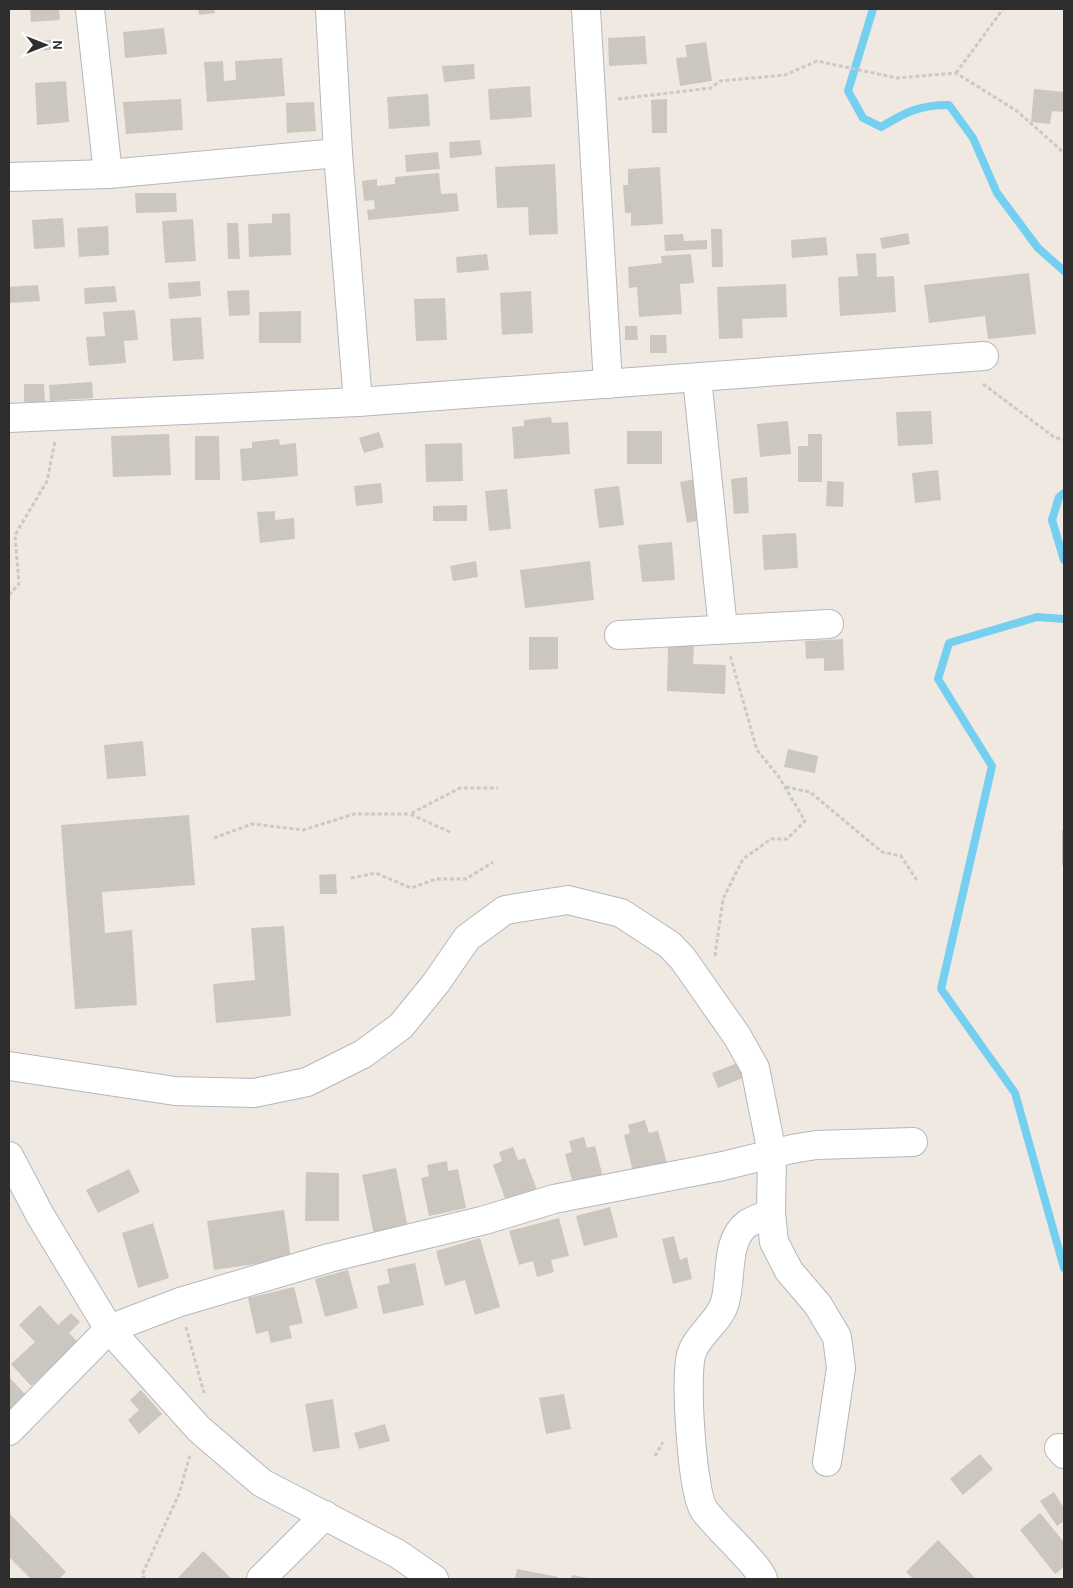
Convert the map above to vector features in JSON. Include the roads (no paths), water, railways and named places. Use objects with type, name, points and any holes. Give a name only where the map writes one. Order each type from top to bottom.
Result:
[{"type":"street","points":[[90,9],[108,174]]},
{"type":"street","points":[[330,9],[338,153],[358,402]]},
{"type":"street","points":[[586,9],[608,384]]},
{"type":"street","points":[[9,178],[108,174],[338,153]]},
{"type":"street","points":[[9,418],[358,402],[984,356]]},
{"type":"street","points":[[697,378],[723,630]]},
{"type":"street","points":[[619,636],[829,624]]},
{"type":"street","points":[[9,1066],[175,1091],[254,1093],[308,1082],[363,1054],[401,1026],[436,982],[467,938],[505,910],[568,900],[621,913],[670,945],[683,959],[713,999],[755,1068],[772,1153],[771,1213],[774,1242],[788,1271],[818,1305],[837,1337],[841,1368],[828,1462]]},
{"type":"street","points":[[9,1431],[109,1329],[180,1302],[329,1258],[485,1220],[554,1199],[723,1166],[772,1153],[816,1145],[913,1142]]},
{"type":"street","points":[[9,1156],[40,1215],[109,1329],[199,1429],[262,1483],[398,1554],[434,1579]]},
{"type":"street","points":[[763,1579],[703,1508],[692,1452],[688,1398],[691,1353],[706,1330],[723,1310],[730,1288],[732,1253],[738,1232],[748,1224],[771,1213]]},
{"type":"street","points":[[261,1579],[325,1515]]},
{"type":"waterway","points":[[873,9],[848,91],[863,118],[881,127],[913,110],[929,106],[949,105],[973,138],[997,193],[1038,248],[1064,271]]},
{"type":"waterway","points":[[1064,493],[1059,497],[1052,520],[1064,560]]},
{"type":"waterway","points":[[1064,619],[1037,617],[949,643],[938,679],[992,766],[941,989],[1015,1093],[1064,1268]]}]
